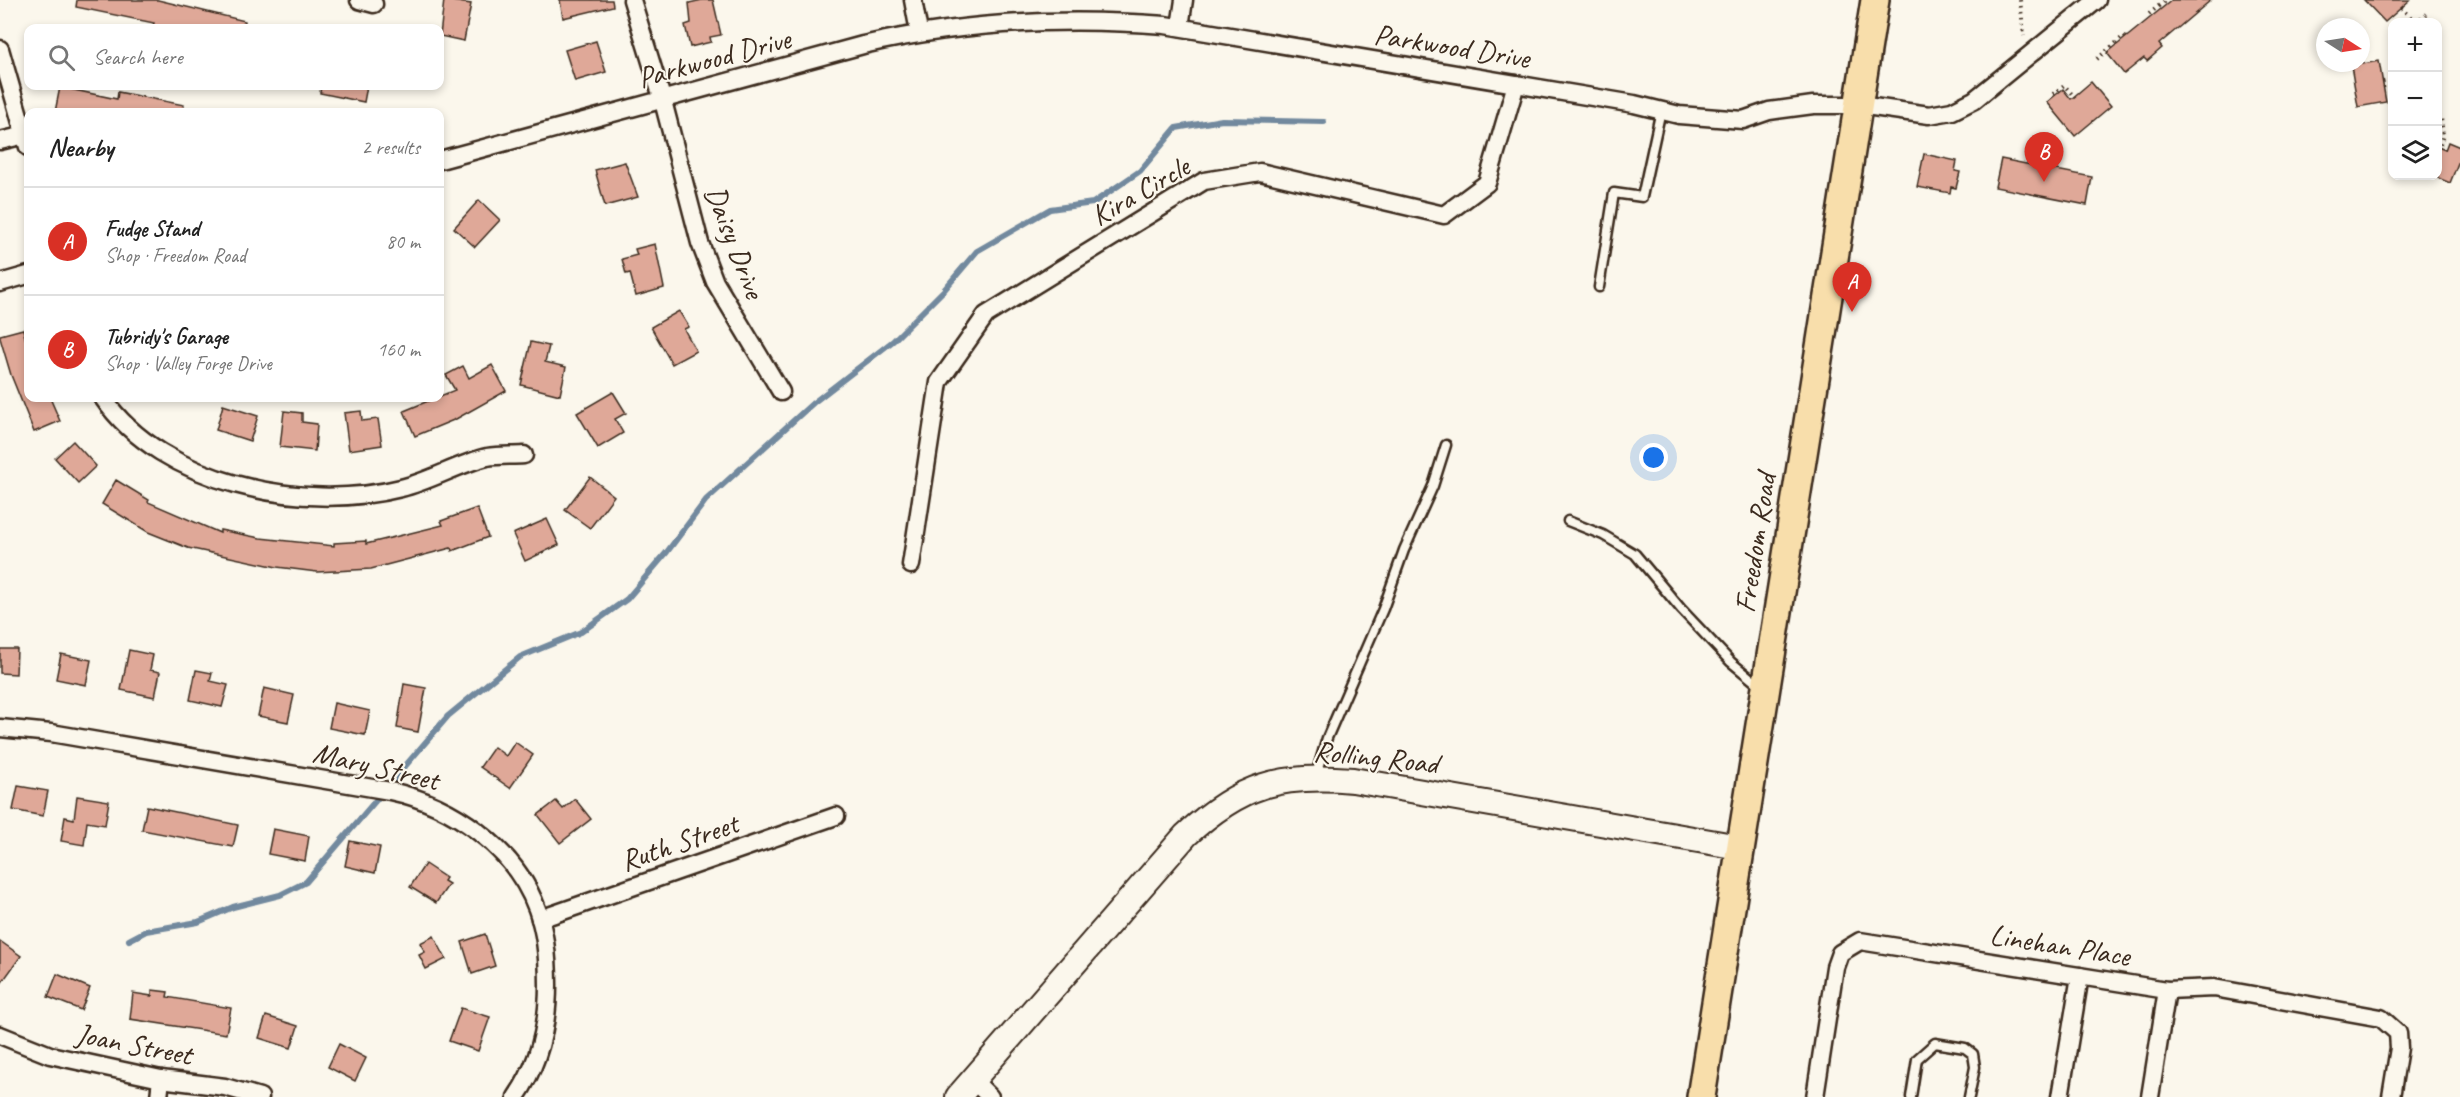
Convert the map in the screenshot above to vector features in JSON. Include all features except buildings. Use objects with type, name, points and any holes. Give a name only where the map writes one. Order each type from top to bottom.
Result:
[{"type":"main road","name":"Freedom Road","points":[[1701,1097],[1875,0]]},
{"type":"street","name":"Daisy Drive","points":[[632,0],[663,101],[700,243],[715,282],[781,392]]},
{"type":"street","points":[[913,0],[919,32]]},
{"type":"street","points":[[1180,27],[1184,0]]},
{"type":"street","name":"Parkwood Drive","points":[[444,159],[863,45],[919,32],[1031,22],[1106,20],[1180,27],[1660,110],[1743,120],[1769,111],[1813,105],[1859,105],[1929,115],[1952,111],[1987,90],[2097,0]]},
{"type":"street","points":[[0,49],[24,131]]},
{"type":"street","name":"Kira Circle","points":[[911,565],[939,382],[986,315],[1204,181],[1260,172],[1444,215],[1487,183],[1516,84]]},
{"type":"street","points":[[0,141],[24,141]]},
{"type":"street","points":[[0,283],[24,276]]},
{"type":"street","points":[[105,402],[121,423],[178,462],[231,483],[285,494],[342,496],[402,488],[489,457],[524,455]]},
{"type":"street","name":"Mary Street","points":[[0,728],[51,733],[419,798],[465,822],[503,856],[525,886],[540,919],[548,959],[546,1024],[526,1082],[516,1097]]},
{"type":"street","name":"Rolling Road","points":[[973,1091],[1067,969],[1186,835],[1207,815],[1261,784],[1315,778],[1353,780],[1739,847]]},
{"type":"street","name":"Ruth Street","points":[[540,919],[836,816]]},
{"type":"street","name":"Linehan Place","points":[[1815,1097],[1835,967],[1840,953],[1860,941],[2168,990],[2214,988],[2381,1018],[2398,1033],[2399,1048],[2391,1097]]},
{"type":"street","points":[[2061,1097],[2080,976]]},
{"type":"street","points":[[2150,1097],[2168,990]]},
{"type":"street","name":"Joan Street","points":[[0,1035],[50,1055],[161,1079],[225,1087],[260,1097]]},
{"type":"street","points":[[159,1097],[161,1079]]},
{"type":"lane","points":[[1599,287],[1614,193],[1642,197],[1660,110]]},
{"type":"lane","points":[[1315,778],[1327,738],[1383,609],[1404,550],[1433,486],[1446,446]]},
{"type":"lane","points":[[1568,521],[1603,535],[1635,555],[1724,654],[1764,690]]},
{"type":"lane","points":[[1911,1097],[1917,1059],[1935,1043],[1965,1048],[1973,1054],[1975,1067],[1969,1097]]},
{"type":"path","points":[[2016,41],[2025,35],[2020,0]]},
{"type":"path","points":[[2150,14],[2166,0]]},
{"type":"path","points":[[2401,8],[2412,18]]},
{"type":"path","points":[[2421,18],[2426,14]]},
{"type":"path","points":[[2097,59],[2124,36],[2126,38]]},
{"type":"path","points":[[2383,82],[2388,81]]},
{"type":"path","points":[[2053,94],[2064,85],[2078,101]]},
{"type":"waterway","points":[[129,940],[146,931],[198,922],[233,907],[280,895],[306,882],[448,716],[520,657],[581,632],[627,599],[667,552],[706,500],[813,403],[893,341],[944,290],[977,251],[1050,209],[1093,203],[1140,171],[1176,128],[1222,120],[1324,122]]},
{"type":"place","name":"Tubridy's Garage","points":[[2044,182]]},
{"type":"place","name":"Fudge Stand","points":[[1852,312]]}]
